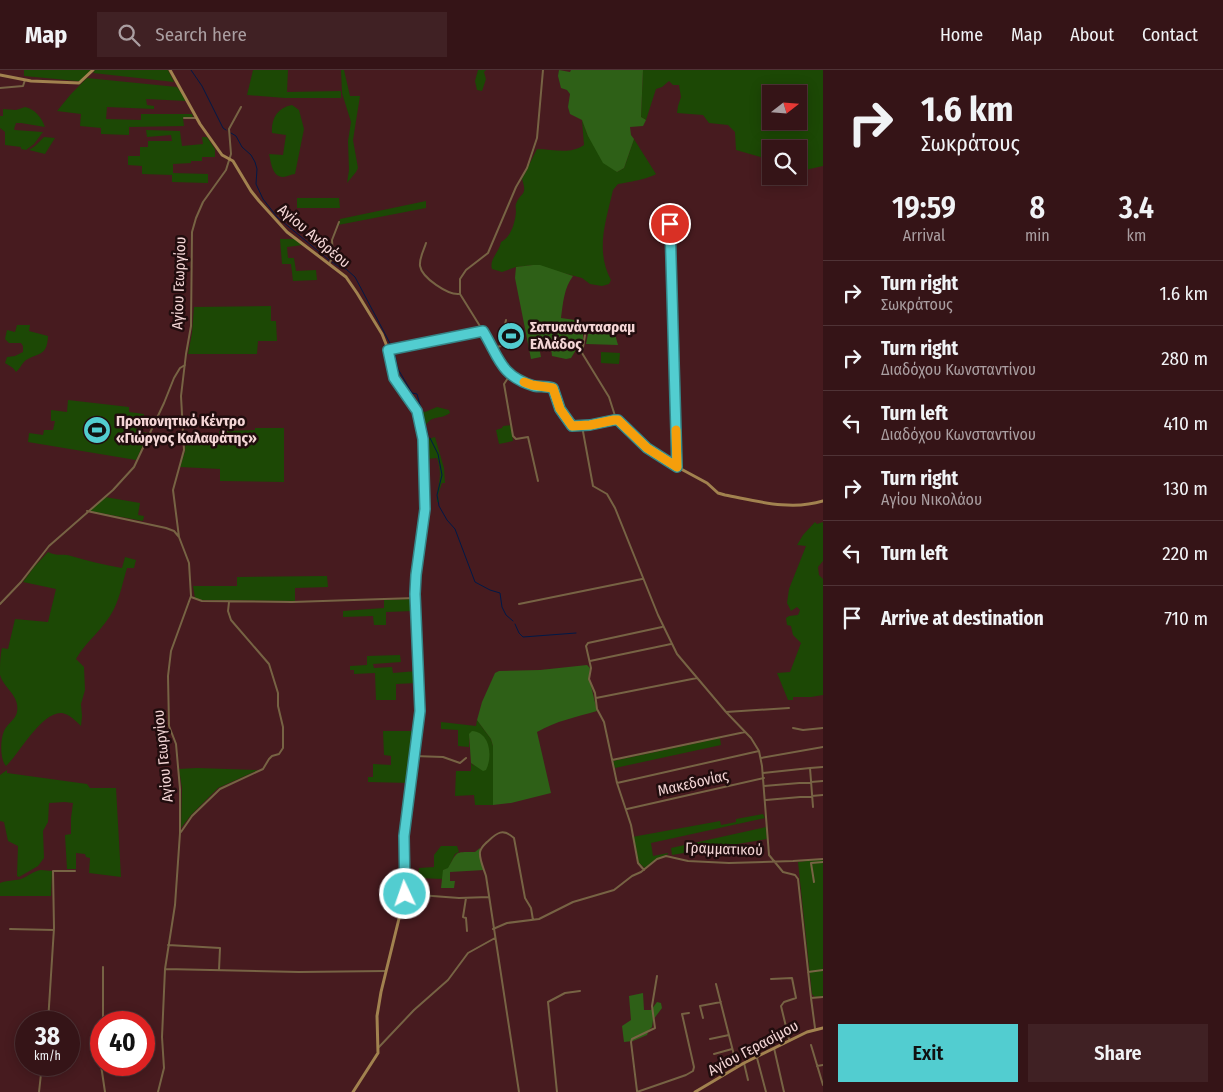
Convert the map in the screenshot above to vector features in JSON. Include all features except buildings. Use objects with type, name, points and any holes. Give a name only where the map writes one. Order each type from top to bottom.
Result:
[{"type":"street","points":[[0,75],[25,80],[79,83],[93,70]]},
{"type":"street","name":"Αγίου Ανδρέου","points":[[170,70],[196,118],[222,155],[233,161],[251,191],[287,232],[346,278],[357,293],[382,334],[388,350],[394,378],[417,411],[423,439],[425,509],[416,575],[415,598],[420,711],[404,836],[405,894],[385,971],[377,1016],[379,1047]]},
{"type":"street","points":[[543,70],[537,138],[531,157],[516,187],[488,254],[462,274],[459,284],[460,294],[483,331],[501,366],[510,374],[532,385],[553,388],[558,405],[572,426],[616,420]]},
{"type":"street","points":[[0,88],[23,86],[25,80]]},
{"type":"street","name":"Αγίου Γεωργίου","points":[[158,1092],[164,1068],[162,1037],[165,969],[175,905],[180,833],[180,789],[176,744],[169,726],[168,686],[171,651],[190,597],[189,563],[179,537],[173,490],[184,450],[181,396],[191,326],[190,281],[193,225],[203,202],[226,170],[231,154],[228,129],[241,107]]},
{"type":"street","points":[[184,118],[196,118]]},
{"type":"street","points":[[670,206],[669,246],[677,467]]},
{"type":"street","points":[[329,264],[333,256],[332,240],[338,222]]},
{"type":"street","points":[[426,242],[420,262],[423,273],[449,293],[454,295],[460,294]]},
{"type":"street","points":[[492,348],[505,344],[504,329],[506,320]]},
{"type":"street","points":[[587,323],[582,353],[609,397],[616,420],[647,448],[707,483],[718,493],[789,505],[811,504],[823,501]]},
{"type":"street","points":[[388,350],[483,331]]},
{"type":"street","points":[[0,604],[21,582],[49,546],[113,490],[134,467],[174,378],[180,368],[185,365]]},
{"type":"street","points":[[510,374],[504,384],[513,436],[516,439],[528,437],[538,482]]},
{"type":"street","points":[[582,426],[592,483],[607,494],[615,508],[671,644],[682,661],[751,738],[761,758],[769,850],[774,862],[784,873],[795,875],[798,879],[816,1029]]},
{"type":"street","points":[[87,511],[166,528],[174,531],[179,537]]},
{"type":"street","points":[[519,604],[643,578]]},
{"type":"street","points":[[190,597],[202,601],[229,602],[415,598]]},
{"type":"street","points":[[180,833],[192,816],[220,789],[263,769],[269,759],[282,752],[283,748],[283,727],[278,706],[278,693],[269,664],[231,620],[228,611],[229,602]]},
{"type":"street","points":[[644,870],[638,863],[604,722],[597,708],[590,679],[591,668],[586,646],[588,643],[663,627]]},
{"type":"street","points":[[589,661],[671,644]]},
{"type":"street","points":[[596,698],[697,678]]},
{"type":"street","points":[[726,712],[789,708]]},
{"type":"street","points":[[794,728],[803,730],[823,728]]},
{"type":"street","points":[[612,761],[745,732]]},
{"type":"street","points":[[761,758],[823,747]]},
{"type":"street","points":[[617,782],[758,751]]},
{"type":"street","points":[[414,756],[444,756],[460,763],[466,758]]},
{"type":"street","points":[[763,773],[823,767]]},
{"type":"street","points":[[810,768],[813,806]]},
{"type":"street","name":"Μακεδονίας","points":[[626,810],[764,778]]},
{"type":"street","points":[[764,786],[823,781]]},
{"type":"street","points":[[765,800],[823,795]]},
{"type":"street","points":[[519,1092],[489,897],[480,851],[483,845],[494,835],[506,833],[512,836],[515,841],[525,898],[531,908],[533,920]]},
{"type":"street","name":"Γραμματικού","points":[[493,929],[507,923],[533,920],[573,902],[614,890],[657,859],[666,856],[688,861],[729,863],[823,858]]},
{"type":"street","points":[[814,882],[811,863],[823,862]]},
{"type":"street","points":[[49,1011],[54,930],[53,870],[75,871]]},
{"type":"street","points":[[405,894],[466,898],[489,897]]},
{"type":"street","points":[[466,898],[462,912],[463,917],[466,918],[467,931]]},
{"type":"street","points":[[10,930],[54,930]]},
{"type":"street","points":[[353,1092],[376,1057],[379,1047],[414,1010],[448,980],[468,953],[495,938]]},
{"type":"street","points":[[168,945],[220,948],[219,970]]},
{"type":"street","points":[[103,967],[103,1011]]},
{"type":"street","points":[[165,969],[317,973],[385,971]]},
{"type":"street","points":[[808,972],[823,970]]},
{"type":"street","points":[[657,976],[652,1006],[655,1028],[632,1039],[631,1042],[637,1091],[693,1071],[694,1067],[682,1014],[689,1013]]},
{"type":"street","points":[[771,979],[792,978],[796,998],[784,1002],[781,1006],[790,1041]]},
{"type":"street","points":[[716,984],[737,1067]]},
{"type":"street","points":[[557,1092],[548,1002],[565,993],[580,990]]},
{"type":"street","points":[[811,998],[823,997]]},
{"type":"street","points":[[703,1018],[700,1006],[721,1002]]},
{"type":"street","name":"Αγίου Γερασίμου","points":[[694,1092],[774,1048],[807,1032],[823,1028]]},
{"type":"street","points":[[710,1039],[729,1035]]},
{"type":"street","points":[[811,1045],[823,1086]]},
{"type":"street","points":[[774,1048],[784,1092]]},
{"type":"street","points":[[714,1054],[732,1049]]},
{"type":"street","points":[[757,1057],[766,1092]]},
{"type":"street","points":[[744,1063],[748,1080]]},
{"type":"street","points":[[818,1066],[823,1064]]},
{"type":"street","points":[[39,1092],[41,1076]]},
{"type":"street","points":[[103,1076],[105,1092]]},
{"type":"green space","points":[[24,70],[91,70],[80,81],[77,81],[24,76]]},
{"type":"green space","points":[[95,70],[168,70],[174,82],[93,73]]},
{"type":"green space","points":[[253,70],[288,70],[287,92],[341,91],[341,98],[285,98],[247,95]]},
{"type":"green space","points":[[341,70],[344,70],[350,96],[360,96],[353,140],[358,168],[347,183],[349,170],[348,141],[351,122],[342,93]]},
{"type":"green space","points":[[478,70],[486,70],[484,72],[486,79],[482,91],[477,90],[475,81]]},
{"type":"green space","points":[[559,70],[570,72],[571,70],[643,70],[641,117],[646,120],[643,126],[630,127],[631,135],[634,139],[624,168],[617,172],[603,163],[588,136],[582,120],[570,114],[568,107],[570,94],[567,90],[561,88],[558,76]]},
{"type":"green space","points":[[643,70],[823,70],[823,166],[807,170],[807,140],[762,140],[762,157],[736,150],[735,132],[728,125],[709,123],[703,115],[677,113],[681,97],[679,85],[673,85],[669,81],[656,89],[646,120],[641,117]]},
{"type":"green space","points":[[87,78],[177,87],[187,101],[146,99],[147,105],[154,106],[154,109],[107,107],[106,119],[141,120],[141,114],[192,114],[193,117],[183,118],[184,126],[129,127],[129,135],[101,134],[101,128],[80,126],[81,114],[57,111]]},
{"type":"green space","points":[[292,105],[299,110],[304,129],[295,174],[283,177],[276,175],[274,172],[269,154],[283,155],[286,135],[272,133],[272,128],[274,119],[279,111]]},
{"type":"green space","points":[[25,107],[38,114],[45,127],[16,123],[15,130],[43,132],[34,144],[26,150],[21,149],[21,147],[5,145],[5,132],[0,128],[0,116],[3,116],[3,109],[16,110]]},
{"type":"green space","points":[[582,120],[588,136],[617,172],[624,168],[634,139],[656,174],[644,179],[618,184],[613,190],[603,235],[604,258],[611,280],[609,284],[602,286],[590,284],[582,278],[533,265],[516,267],[502,272],[492,269],[493,259],[501,242],[512,229],[516,205],[524,192],[522,179],[537,149],[567,151],[584,145]]},
{"type":"green space","points":[[146,130],[180,131],[182,146],[203,144],[202,137],[207,137],[215,149],[215,157],[202,157],[202,161],[173,164],[173,173],[208,174],[208,183],[172,182],[172,175],[142,174],[142,166],[128,165],[128,156],[140,156],[140,147],[148,147],[148,141],[172,141],[171,135],[147,137]]},
{"type":"green space","points":[[44,137],[55,138],[45,154],[29,150],[35,146]]},
{"type":"green space","points":[[297,198],[339,198],[340,208],[297,208]]},
{"type":"green space","points":[[426,201],[426,208],[338,225],[340,219]]},
{"type":"green space","points":[[280,239],[294,239],[303,245],[287,247],[288,258],[294,258],[296,271],[316,270],[317,280],[293,281],[291,264],[282,264]]},
{"type":"green space","points":[[540,265],[573,276],[563,301],[561,318],[575,320],[576,332],[583,333],[583,343],[571,358],[566,359],[552,356],[550,339],[538,341],[541,357],[531,359],[515,278],[516,267]]},
{"type":"green space","points":[[271,306],[271,321],[276,321],[277,341],[258,341],[257,354],[188,354],[194,307]]},
{"type":"green space","points":[[17,325],[30,325],[29,331],[48,336],[44,350],[26,360],[16,372],[5,363],[7,357],[23,352],[23,346],[21,343],[9,343],[5,339],[7,330],[15,332]]},
{"type":"green space","points":[[588,334],[615,334],[618,345],[586,344]]},
{"type":"green space","points":[[601,352],[620,353],[619,364],[601,363]]},
{"type":"green space","name":"Προπονητικό Κέντρο «Γιώργος Καλαφάτης»","points":[[68,400],[129,407],[129,412],[144,414],[142,432],[149,433],[136,460],[28,442],[29,433],[43,435],[44,430],[53,430],[55,421],[51,421],[51,410],[67,412]]},
{"type":"green space","points":[[437,407],[449,410],[450,413],[432,419],[424,429],[419,410],[425,412]]},
{"type":"green space","points":[[511,425],[513,441],[499,444],[496,430],[503,426]]},
{"type":"green space","points":[[255,428],[284,428],[284,482],[220,481],[220,469],[180,467],[185,451],[186,433],[219,434],[219,431],[255,430]]},
{"type":"green space","points":[[435,437],[444,468],[445,483],[442,483],[438,495],[439,502],[437,502],[440,476],[439,465],[437,458],[427,459],[425,440]]},
{"type":"green space","points":[[105,497],[140,503],[138,515],[144,516],[143,521],[89,511]]},
{"type":"green space","points":[[815,522],[817,524],[823,522],[823,561],[818,567],[819,575],[823,579],[823,695],[793,697],[793,700],[788,700],[777,673],[790,672],[801,643],[793,635],[791,626],[787,625],[786,618],[798,615],[800,610],[797,607],[791,611],[787,603],[789,589],[806,546],[797,545]]},
{"type":"green space","points":[[48,552],[122,568],[125,557],[136,560],[134,568],[127,568],[118,599],[110,616],[76,659],[84,667],[85,690],[81,704],[81,726],[67,715],[62,713],[54,714],[31,734],[6,766],[1,750],[2,739],[5,728],[16,715],[17,706],[14,697],[0,675],[1,651],[2,648],[8,649],[15,619],[48,622],[56,589],[23,582]]},
{"type":"green space","points":[[327,576],[328,587],[295,588],[295,601],[202,600],[195,598],[193,586],[237,586],[237,577]]},
{"type":"green space","points":[[413,599],[414,611],[386,612],[386,625],[374,625],[373,616],[343,617],[343,611],[384,608],[384,600]]},
{"type":"green space","points":[[400,655],[401,662],[373,664],[374,668],[392,667],[393,673],[417,671],[417,683],[396,684],[396,700],[376,700],[375,673],[354,674],[354,670],[350,670],[350,666],[367,665],[367,656]]},
{"type":"green space","points":[[587,665],[590,668],[589,677],[597,711],[559,722],[537,732],[551,793],[511,803],[493,805],[493,746],[491,739],[477,720],[482,702],[495,673],[499,671],[540,670]]},
{"type":"green space","points":[[477,720],[491,739],[493,746],[493,805],[475,805],[474,795],[455,796],[456,771],[471,771],[471,763],[474,766],[469,734],[469,747],[458,746],[458,730],[441,729],[441,722],[476,726]]},
{"type":"green space","points":[[383,731],[416,731],[410,783],[368,782],[368,777],[373,777],[373,764],[391,765],[391,756],[384,755]]},
{"type":"green space","points":[[472,731],[478,732],[483,736],[488,746],[488,764],[486,770],[483,771],[471,763],[469,734]]},
{"type":"green space","points":[[720,738],[721,745],[615,768],[613,761]]},
{"type":"green space","points":[[179,769],[258,770],[218,788],[181,828],[182,788]]},
{"type":"green space","points":[[7,770],[7,773],[87,784],[90,788],[116,788],[121,877],[89,873],[90,858],[86,857],[85,854],[76,853],[76,869],[67,869],[65,835],[71,834],[73,803],[65,802],[49,803],[48,822],[43,831],[44,858],[38,866],[19,877],[17,876],[18,846],[8,841],[4,822],[0,821],[0,775]]},
{"type":"green space","points":[[763,814],[765,818],[651,843],[653,856],[668,854],[656,859],[645,868],[639,863],[632,837],[720,821],[721,825],[736,822],[736,819]]},
{"type":"green space","points":[[766,827],[767,839],[672,855],[671,848]]},
{"type":"green space","points":[[441,846],[457,846],[459,852],[455,854],[448,869],[443,870],[443,879],[418,878],[419,868],[434,867],[434,855]]},
{"type":"green space","points":[[480,848],[484,870],[450,872],[450,881],[455,881],[454,888],[441,888],[443,870],[448,868],[455,855],[475,852]]},
{"type":"green space","points":[[823,859],[823,996],[815,997],[812,994],[798,862]]},
{"type":"green space","points":[[41,870],[52,871],[51,896],[0,896],[0,883],[21,879]]},
{"type":"green space","points":[[643,993],[644,1010],[651,1010],[657,1002],[661,1003],[662,1008],[653,1020],[652,1027],[647,1035],[633,1041],[624,1042],[622,1026],[631,1020],[629,996]]},
{"type":"waterway","points":[[191,70],[202,86],[223,128],[226,130]]},
{"type":"waterway","points":[[231,133],[236,136],[242,147],[251,155],[255,162],[257,169],[256,184],[263,199],[277,217],[329,260]]},
{"type":"waterway","points":[[332,262],[346,269],[355,277],[392,347]]},
{"type":"waterway","points":[[394,351],[398,369],[412,393],[417,394],[428,435]]},
{"type":"waterway","points":[[430,438],[438,454],[442,475],[437,495],[439,506],[455,529],[475,582],[500,593],[502,607],[506,615],[513,621]]},
{"type":"waterway","points":[[515,624],[523,637],[576,633]]},
{"type":"slow traffic","points":[[524,382],[553,388],[558,405],[572,426],[618,420],[657,456],[677,467],[676,430]]},
{"type":"place","name":"Σατυανάντασραμ Ελλάδος","points":[[511,336]]},
{"type":"place","name":"Προπονητικό Κέντρο «Γιώργος Καλαφάτης»","points":[[97,430]]},
{"type":"route","points":[[405,894],[404,836],[420,711],[415,594],[425,509],[424,451],[417,411],[394,378],[388,350],[483,331],[506,372],[532,385],[553,388],[558,405],[572,426],[618,420],[657,456],[677,467],[669,246],[670,224]]}]
